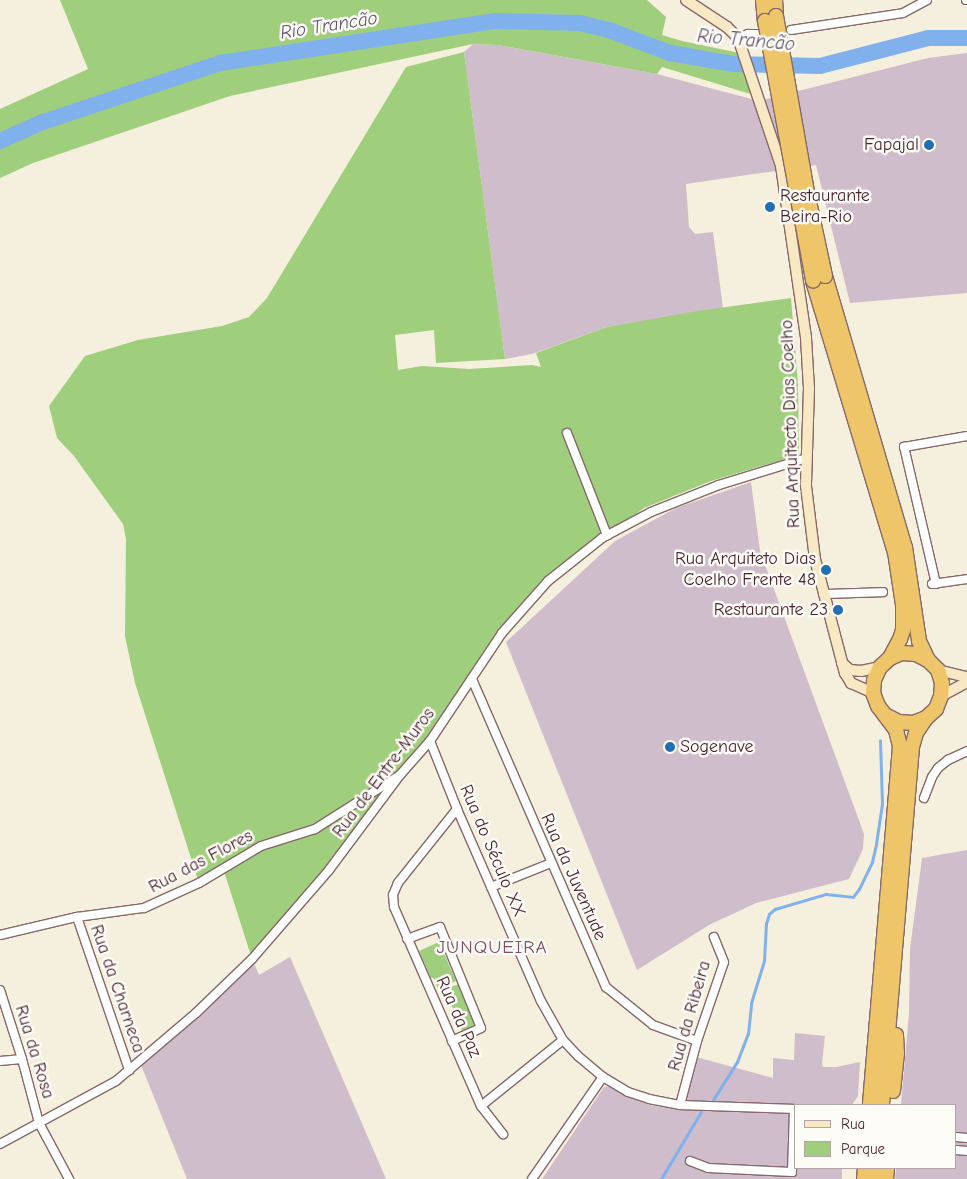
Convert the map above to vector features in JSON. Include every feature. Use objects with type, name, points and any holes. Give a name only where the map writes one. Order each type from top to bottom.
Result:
[{"type":"highway","points":[[763,0],[771,19],[807,192],[819,279],[898,561],[903,605],[903,630],[874,680],[873,693],[878,706],[896,730],[900,746],[870,1104]]},
{"type":"highway","points":[[771,19],[774,0]]},
{"type":"highway","points":[[819,279],[905,547],[917,632],[942,683],[941,696],[936,709],[926,718],[916,733],[912,747],[882,1104]]},
{"type":"highway","points":[[885,663],[902,653],[916,654],[933,665]]},
{"type":"highway","points":[[887,716],[899,722],[913,723],[926,718]]},
{"type":"highway","points":[[861,1104],[876,922],[892,841]]},
{"type":"highway","points":[[892,1104],[897,1054],[894,979]]},
{"type":"street","points":[[686,0],[728,27],[738,38],[748,34],[759,34]]},
{"type":"street","points":[[792,30],[902,13],[928,0]]},
{"type":"street","name":"Rua Arquitecto Dias Coelho","points":[[738,38],[781,166],[801,298],[809,388],[807,458],[809,517],[815,559],[842,663],[851,683],[873,693]]},
{"type":"street","points":[[567,433],[607,535]]},
{"type":"street","points":[[967,436],[904,447],[934,584],[967,579]]},
{"type":"street","name":"Rua de Entre-Muros","points":[[0,1144],[116,1081],[196,1014],[252,958],[329,870],[400,775],[430,741],[502,633],[548,581],[607,535],[651,512],[719,485],[807,458]]},
{"type":"street","points":[[824,594],[883,592]]},
{"type":"street","points":[[842,663],[850,670],[862,671],[885,663]]},
{"type":"street","points":[[933,665],[967,677]]},
{"type":"street","name":"Rua da Juventude","points":[[472,679],[550,863],[606,988],[653,1025],[697,1041]]},
{"type":"street","points":[[941,696],[967,682]]},
{"type":"street","name":"Rua do Século XX","points":[[430,741],[457,809],[541,1001],[562,1040],[603,1077],[628,1092],[649,1099],[680,1105],[794,1109]]},
{"type":"street","points":[[924,798],[932,777],[938,768],[948,760],[967,751]]},
{"type":"street","name":"Rua das Flores","points":[[0,935],[77,917],[144,908],[200,883],[261,846],[315,829],[400,775]]},
{"type":"street","name":"Rua da Paz","points":[[457,809],[398,883],[393,895],[394,907],[481,1106],[503,1134]]},
{"type":"street","points":[[491,887],[550,863]]},
{"type":"street","name":"Rua da Charneca","points":[[77,917],[129,1070]]},
{"type":"street","points":[[408,939],[440,927],[481,1028],[452,1041]]},
{"type":"street","name":"Rua da Ribeira","points":[[680,1105],[697,1041],[724,962],[714,937]]},
{"type":"street","name":"Rua da Rosa","points":[[0,990],[40,1123],[69,1179]]},
{"type":"street","points":[[481,1106],[562,1040]]},
{"type":"street","points":[[0,1061],[22,1059]]},
{"type":"street","points":[[532,1179],[603,1077]]},
{"type":"street","points":[[690,1161],[708,1168],[792,1172],[794,1130]]},
{"type":"shaded area","points":[[473,44],[498,45],[657,74],[759,101],[928,58],[967,53],[967,293],[850,303],[816,165],[686,184],[689,227],[695,234],[713,232],[723,308],[607,327],[532,354],[505,359],[464,52]]},
{"type":"shaded area","points":[[751,482],[760,551],[864,834],[863,849],[849,879],[756,903],[709,925],[637,970],[506,642],[615,541],[676,508]]},
{"type":"shaded area","points":[[967,850],[967,1179],[895,1179],[896,1169],[957,1169],[957,1104],[901,1104],[909,1013],[910,949],[922,858]]},
{"type":"shaded area","points":[[290,957],[386,1179],[187,1179],[139,1060],[252,959],[259,975]]},
{"type":"shaded area","points":[[795,1033],[825,1036],[823,1067],[836,1067],[860,1062],[858,1096],[853,1104],[794,1104],[794,1169],[842,1169],[842,1179],[542,1179],[604,1087],[609,1086],[649,1105],[681,1110],[696,1057],[773,1078],[773,1058],[794,1060]]},
{"type":"green space","points":[[60,0],[647,0],[666,17],[662,35],[744,54],[757,96],[662,67],[657,74],[498,45],[473,44],[230,96],[33,163],[0,178],[0,109],[88,69]]},
{"type":"green space","points":[[464,52],[505,359],[436,363],[434,330],[395,335],[398,370],[422,366],[469,369],[532,365],[541,367],[536,353],[607,327],[698,311],[791,298],[798,384],[799,455],[711,481],[644,508],[547,582],[502,633],[470,682],[329,870],[252,959],[223,868],[199,883],[135,683],[125,636],[126,539],[123,524],[74,456],[57,438],[49,406],[85,356],[138,340],[222,326],[249,317],[267,298],[406,67]]},
{"type":"green space","points":[[439,942],[456,981],[438,989],[419,951]]},
{"type":"green space","points":[[459,984],[475,1025],[462,1031],[445,989]]},
{"type":"waterway","name":"Rio Trancão","points":[[0,141],[40,123],[220,63],[494,21],[580,23],[609,30],[670,53],[734,64],[820,66],[928,38],[967,38]]},
{"type":"waterway","points":[[713,1100],[737,1062],[748,1034],[751,1003],[764,961],[766,924],[769,914],[775,909],[826,894],[853,897],[872,862],[882,804],[880,741]]},
{"type":"waterway","points":[[661,1179],[701,1112]]},
{"type":"place","name":"Fapajal","points":[[929,145]]},
{"type":"place","name":"Restaurante Beira-Rio","points":[[770,207]]},
{"type":"place","name":"Rua Arquiteto Dias Coelho Frente 48","points":[[826,570]]},
{"type":"place","name":"Restaurante 23","points":[[838,610]]},
{"type":"place","name":"Sogenave","points":[[670,747]]},
{"type":"district","name":"JUNQUEIRA","points":[[492,948]]}]
